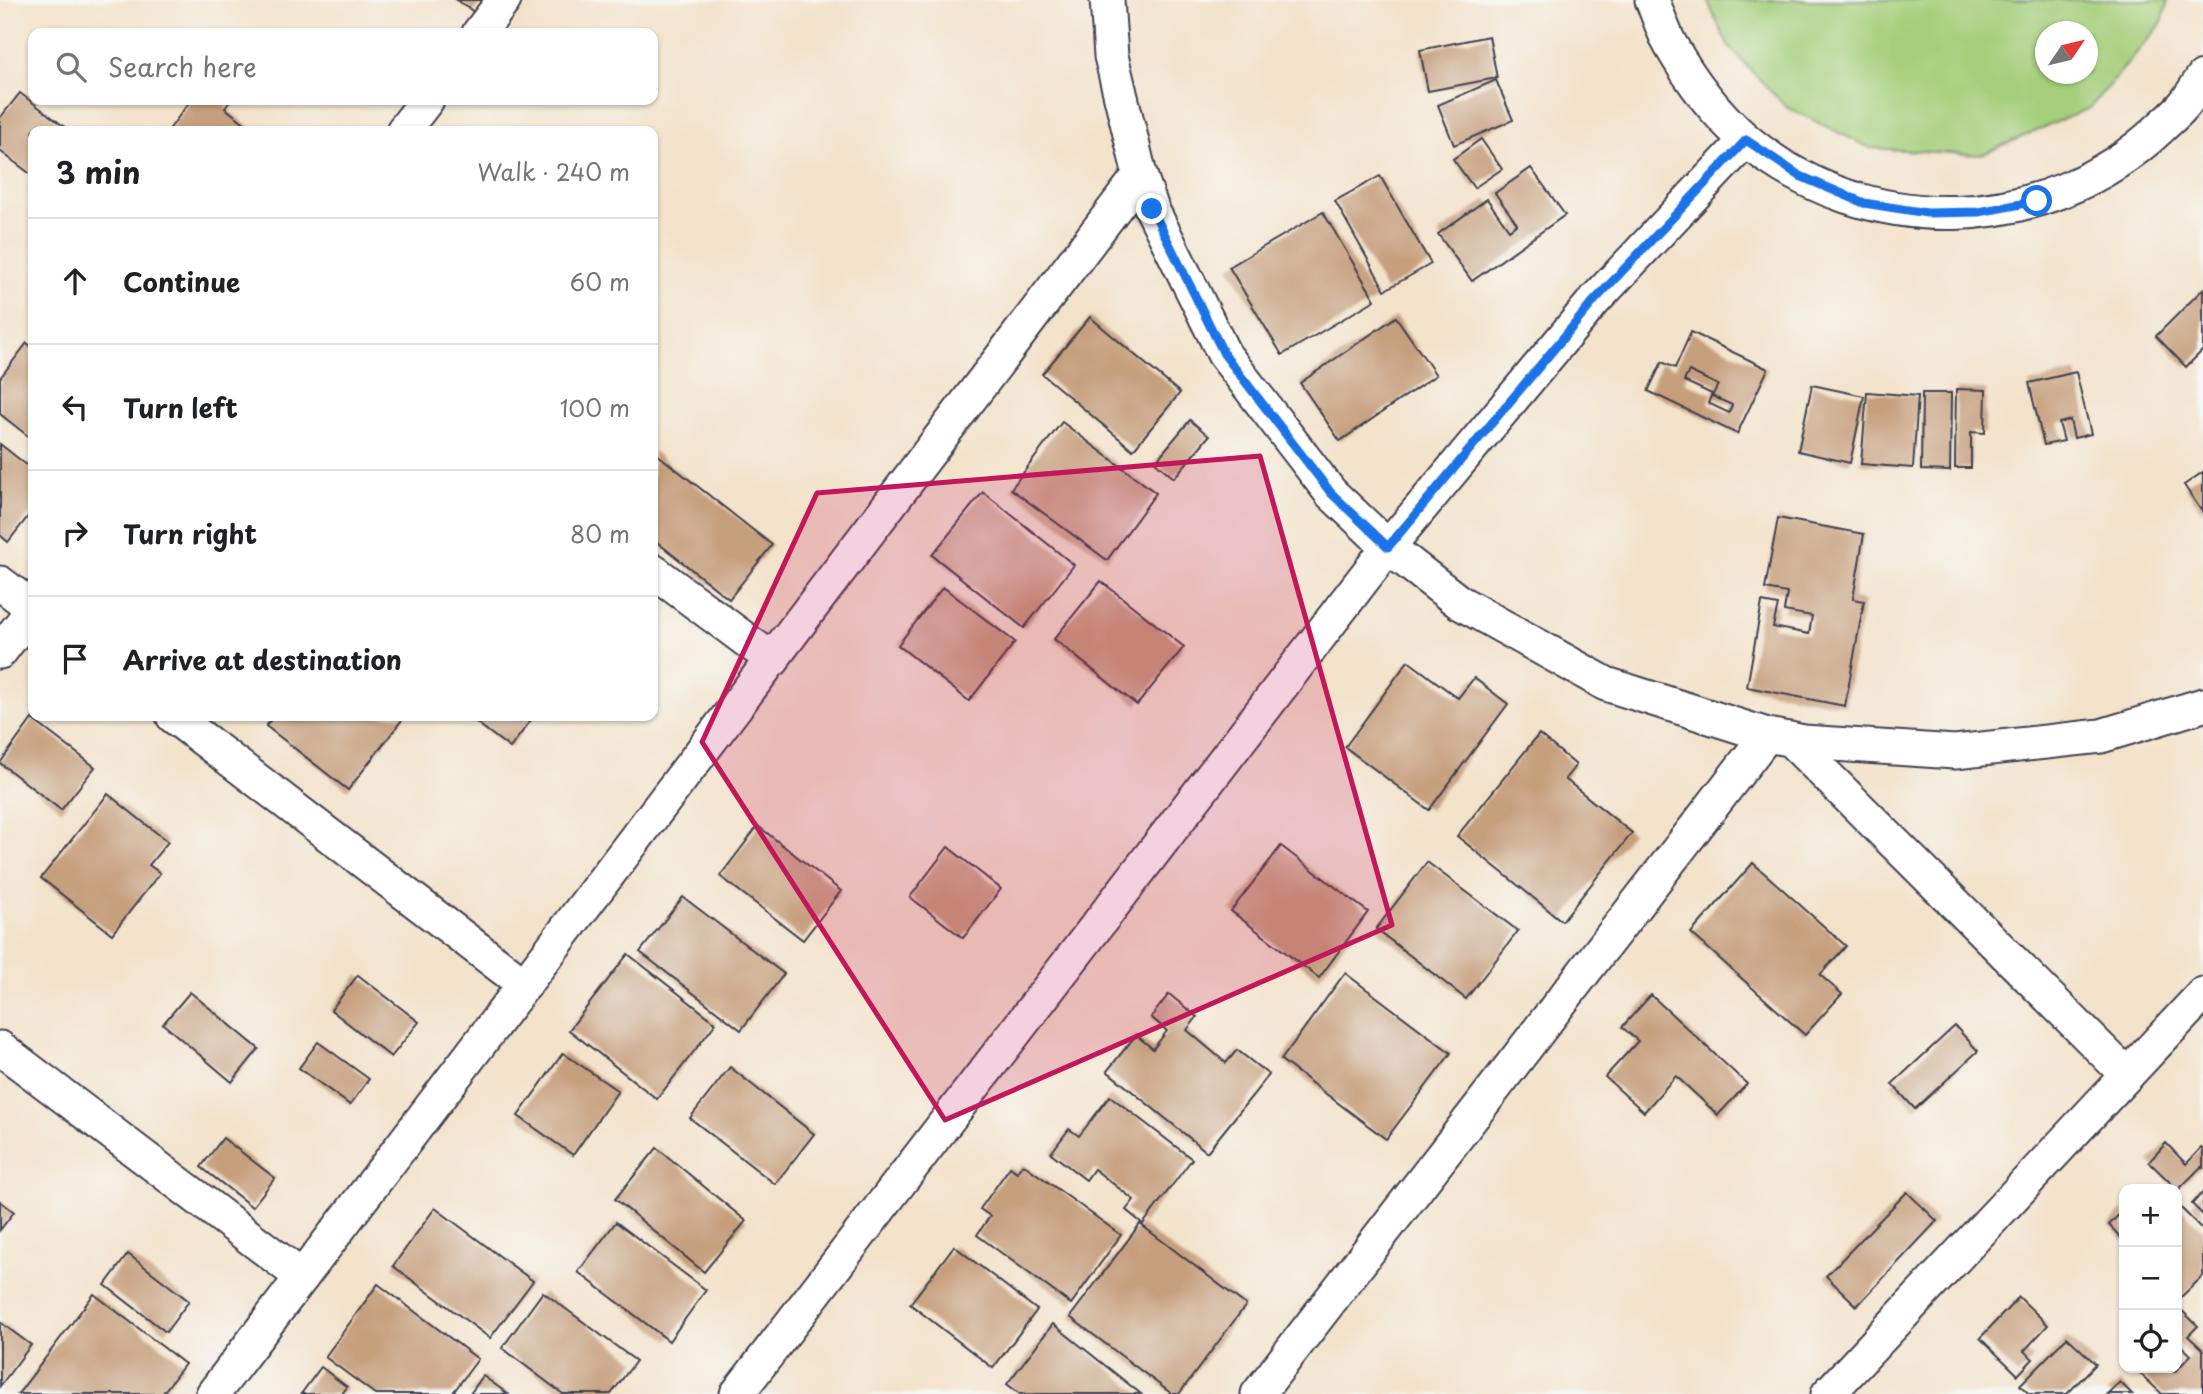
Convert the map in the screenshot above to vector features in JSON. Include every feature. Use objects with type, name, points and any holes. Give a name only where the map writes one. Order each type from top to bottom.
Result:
[{"type":"street","points":[[483,28],[505,0]]},
{"type":"street","points":[[1107,0],[1111,56],[1140,175],[1152,209],[1224,354],[1331,493],[1388,547],[1459,602],[1606,684],[1778,737],[1955,752],[2101,736],[2203,705]]},
{"type":"street","points":[[1653,0],[1670,43],[1708,101],[1746,140],[1800,176],[1864,203],[1927,213],[1979,212],[2037,201],[2092,178],[2136,151],[2182,108],[2203,76]]},
{"type":"street","points":[[407,126],[423,105]]},
{"type":"street","points":[[737,1394],[1388,547],[1594,301],[1746,140]]},
{"type":"street","points":[[213,1394],[1140,175]]},
{"type":"street","points":[[658,575],[773,660]]},
{"type":"street","points":[[0,583],[28,605]]},
{"type":"street","points":[[0,652],[28,616]]},
{"type":"street","points":[[180,721],[525,985]]},
{"type":"street","points":[[1778,737],[2127,1075]]},
{"type":"street","points":[[1258,1394],[1778,737]]},
{"type":"street","points":[[1828,1394],[2203,994]]},
{"type":"street","points":[[0,1048],[302,1277]]},
{"type":"highlighted area","points":[[1260,456],[1392,925],[945,1120],[702,742],[817,493]]},
{"type":"green space","points":[[1707,0],[2168,0],[2162,23],[2090,108],[1980,155],[1870,148],[1786,107],[1728,46]]},
{"type":"building","points":[[457,0],[483,0],[474,12]]},
{"type":"building","points":[[1489,36],[1497,78],[1428,91],[1420,50]]},
{"type":"building","points":[[1496,80],[1513,120],[1454,145],[1438,105]]},
{"type":"building","points":[[20,93],[28,99],[28,105],[36,105],[63,126],[28,126],[28,172],[0,151],[0,118]]},
{"type":"building","points":[[187,105],[227,105],[225,108],[248,126],[172,126]]},
{"type":"building","points":[[1481,139],[1502,169],[1474,188],[1453,159]]},
{"type":"building","points":[[1531,168],[1565,215],[1472,281],[1438,234],[1487,199],[1509,230],[1517,224],[1495,193]]},
{"type":"building","points":[[1380,176],[1431,264],[1385,290],[1335,201]]},
{"type":"building","points":[[1323,212],[1375,300],[1282,355],[1229,267]]},
{"type":"building","points":[[2203,289],[2203,350],[2186,367],[2156,336]]},
{"type":"building","points":[[1090,317],[1180,393],[1133,450],[1042,374]]},
{"type":"building","points":[[1396,317],[1436,375],[1340,441],[1300,383]]},
{"type":"building","points":[[1691,332],[1768,369],[1737,434],[1648,391],[1662,362],[1675,368]],"holes":[[[1689,371],[1718,385],[1712,396],[1732,405],[1729,413],[1708,403],[1712,394],[1684,381]]]},
{"type":"building","points":[[27,343],[28,436],[0,414],[0,378]]},
{"type":"building","points":[[2076,372],[2091,434],[2074,438],[2070,420],[2059,423],[2064,441],[2044,445],[2029,383]]},
{"type":"building","points":[[1812,385],[1864,396],[1850,463],[1798,451]]},
{"type":"building","points":[[1956,389],[1986,390],[1985,433],[1971,432],[1971,468],[1955,468]]},
{"type":"building","points":[[1867,392],[1918,396],[1913,468],[1861,464]]},
{"type":"building","points":[[1922,393],[1951,393],[1950,471],[1921,470]]},
{"type":"building","points":[[1190,420],[1209,436],[1174,478],[1155,462]]},
{"type":"building","points":[[1062,422],[1156,493],[1107,560],[1011,489]]},
{"type":"building","points":[[0,444],[28,466],[28,516],[8,542],[0,535]]},
{"type":"building","points":[[658,455],[772,545],[729,599],[658,543]]},
{"type":"building","points":[[2203,472],[2203,513],[2184,485]]},
{"type":"building","points":[[983,492],[1074,565],[1024,628],[932,555]]},
{"type":"building","points":[[1778,518],[1864,534],[1853,599],[1864,601],[1845,706],[1747,687],[1762,602],[1778,605],[1773,627],[1809,634],[1812,616],[1784,611],[1787,593],[1765,589]]},
{"type":"building","points":[[1101,581],[1184,647],[1137,705],[1054,639]]},
{"type":"building","points":[[943,587],[1015,642],[969,701],[898,645]]},
{"type":"building","points":[[1408,661],[1458,698],[1474,678],[1508,704],[1429,810],[1345,747]]},
{"type":"building","points":[[31,721],[35,721],[95,767],[61,810],[0,763]]},
{"type":"building","points":[[270,721],[401,721],[348,790],[266,726]]},
{"type":"building","points":[[475,721],[530,721],[510,748]]},
{"type":"building","points":[[1539,734],[1576,765],[1565,779],[1632,833],[1562,921],[1457,836]]},
{"type":"building","points":[[108,794],[168,842],[149,865],[160,873],[112,934],[41,878]]},
{"type":"building","points":[[758,826],[841,891],[803,940],[720,876]]},
{"type":"building","points":[[1281,846],[1368,912],[1319,978],[1231,911]]},
{"type":"building","points":[[948,847],[1001,889],[963,938],[910,897]]},
{"type":"building","points":[[1427,862],[1518,931],[1466,999],[1376,929]]},
{"type":"building","points":[[1753,863],[1846,946],[1820,975],[1842,994],[1805,1035],[1691,933]]},
{"type":"building","points":[[683,897],[784,974],[741,1030],[640,952]]},
{"type":"building","points":[[628,954],[716,1023],[657,1099],[569,1030]]},
{"type":"building","points":[[1345,973],[1451,1053],[1386,1139],[1281,1060]]},
{"type":"building","points":[[358,975],[419,1022],[391,1057],[331,1010]]},
{"type":"building","points":[[190,992],[259,1049],[232,1082],[163,1024]]},
{"type":"building","points":[[1169,994],[1197,1017],[1187,1030],[1226,1063],[1237,1050],[1269,1075],[1207,1152],[1107,1071],[1136,1035],[1153,1049],[1167,1031],[1151,1017]]},
{"type":"building","points":[[1651,995],[1747,1084],[1718,1115],[1676,1076],[1644,1112],[1605,1077],[1638,1041],[1622,1027]]},
{"type":"building","points":[[1955,1026],[1978,1051],[1915,1109],[1892,1084]]},
{"type":"building","points":[[318,1042],[369,1079],[350,1105],[299,1068]]},
{"type":"building","points":[[563,1053],[618,1091],[573,1155],[518,1116]]},
{"type":"building","points":[[730,1067],[814,1134],[775,1184],[690,1118]]},
{"type":"building","points":[[1110,1096],[1192,1159],[1143,1224],[1126,1210],[1134,1200],[1094,1169],[1086,1180],[1051,1153],[1069,1129],[1079,1136]]},
{"type":"building","points":[[223,1138],[275,1178],[252,1207],[201,1167]]},
{"type":"building","points":[[2166,1143],[2186,1164],[2201,1148],[2203,1150],[2203,1168],[2182,1186],[2172,1184],[2149,1162]]},
{"type":"building","points":[[657,1148],[746,1221],[704,1272],[615,1199]]},
{"type":"building","points":[[1023,1164],[1121,1235],[1071,1304],[977,1235],[990,1216],[980,1209],[1010,1167],[1017,1172]]},
{"type":"building","points":[[1907,1192],[1937,1221],[1857,1306],[1826,1276]]},
{"type":"building","points":[[2203,1192],[2203,1215],[2192,1204]]},
{"type":"building","points":[[0,1201],[14,1212],[0,1230]]},
{"type":"building","points":[[435,1208],[533,1281],[490,1338],[393,1266]]},
{"type":"building","points":[[2182,1209],[2203,1230],[2203,1276],[2182,1296]]},
{"type":"building","points":[[2119,1214],[2119,1236],[2109,1225]]},
{"type":"building","points":[[616,1222],[706,1290],[669,1341],[578,1272]]},
{"type":"building","points":[[1140,1224],[1246,1305],[1179,1394],[1172,1394],[1070,1317]]},
{"type":"building","points":[[954,1246],[1037,1310],[993,1368],[910,1304]]},
{"type":"building","points":[[128,1254],[189,1301],[166,1332],[105,1285]]},
{"type":"building","points":[[378,1284],[478,1359],[452,1394],[375,1394],[325,1357]]},
{"type":"building","points":[[543,1292],[636,1361],[611,1394],[563,1394],[502,1348]]},
{"type":"building","points":[[94,1294],[185,1364],[162,1394],[18,1394]]},
{"type":"building","points":[[2019,1297],[2048,1325],[2024,1351],[2033,1359],[2018,1375],[1980,1338]]},
{"type":"building","points":[[2182,1311],[2198,1326],[2188,1336],[2203,1350],[2203,1394],[2162,1394],[2139,1373],[2182,1373],[2182,1365],[2191,1355],[2182,1347]]},
{"type":"building","points":[[0,1322],[31,1345],[0,1386]]},
{"type":"building","points":[[1053,1324],[1141,1394],[1020,1394],[1007,1384]]},
{"type":"building","points":[[2067,1337],[2096,1364],[2067,1394],[2029,1394],[2020,1385]]},
{"type":"building","points":[[321,1367],[347,1387],[342,1394],[301,1394]]},
{"type":"building","points":[[483,1376],[508,1394],[470,1394]]},
{"type":"building","points":[[2120,1382],[2132,1394],[2107,1394]]},
{"type":"route","points":[[1152,209],[1224,354],[1331,493],[1388,547],[1594,301],[1746,140],[1800,176],[1864,203],[1927,213],[1979,212],[2037,201]]}]
